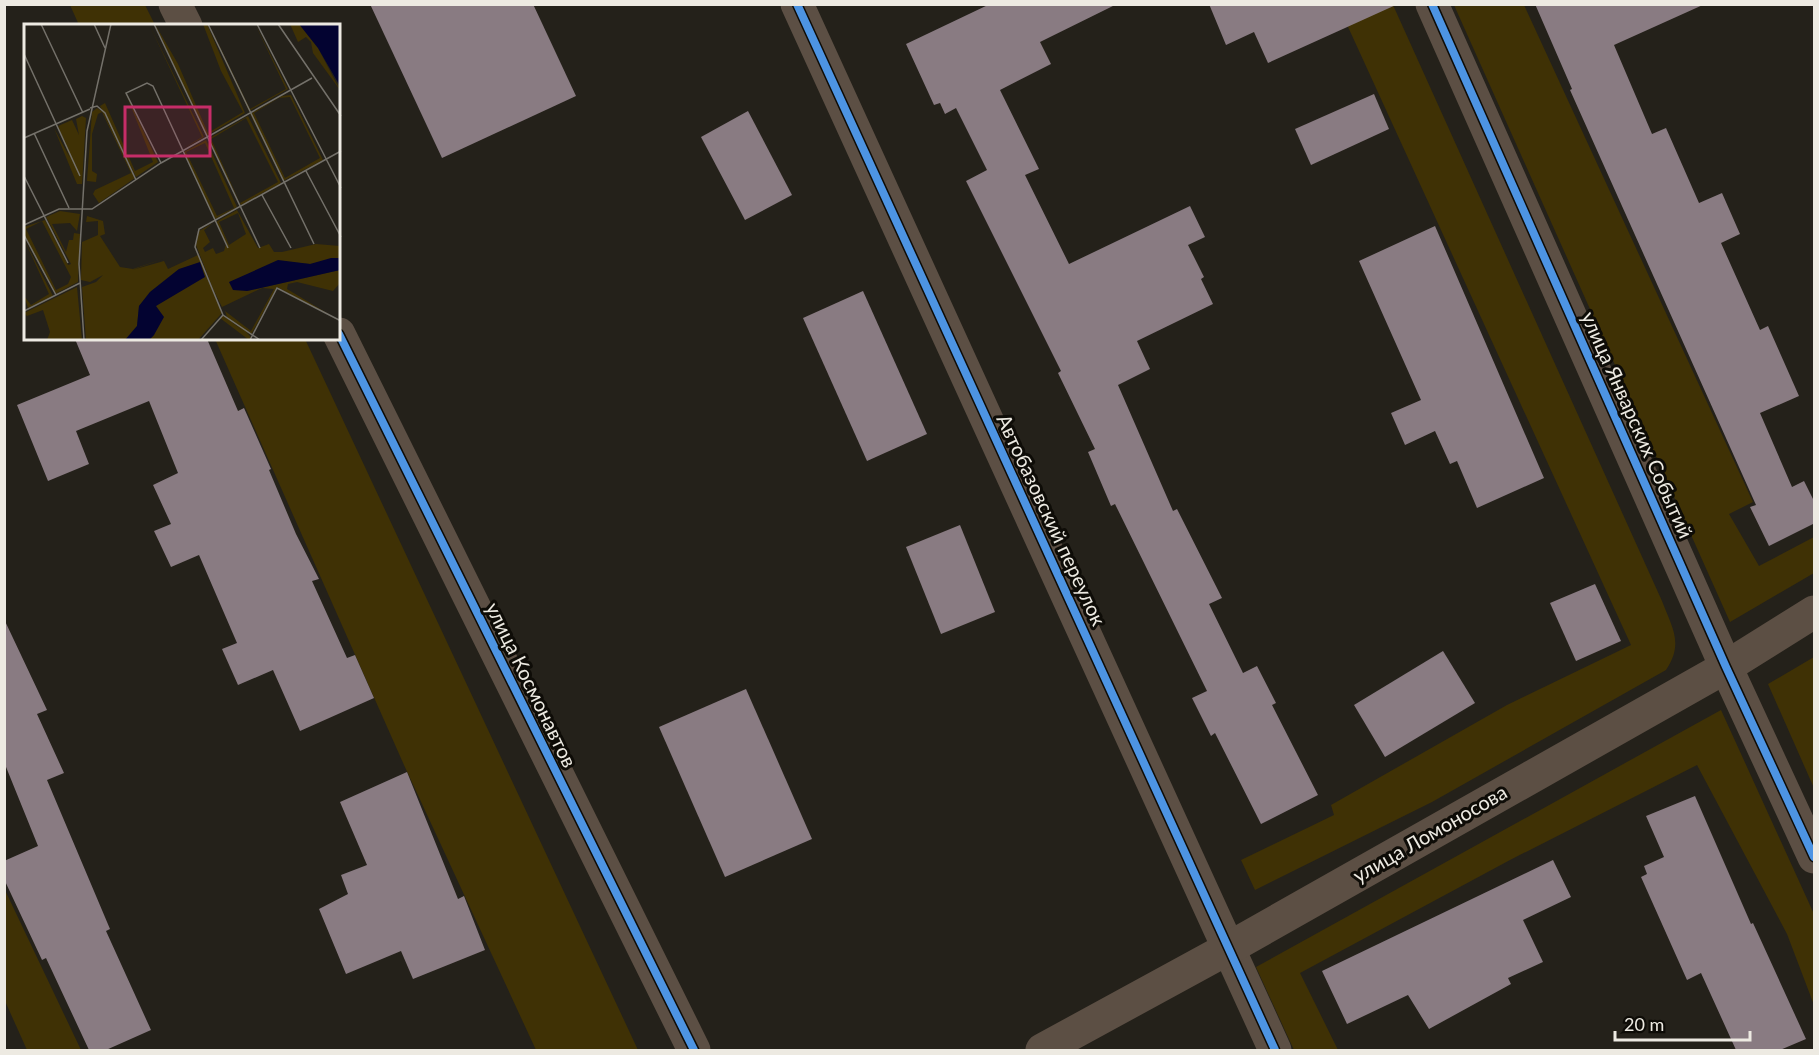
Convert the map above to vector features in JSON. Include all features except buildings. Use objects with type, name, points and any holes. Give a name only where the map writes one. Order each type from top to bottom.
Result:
[{"type":"street","points":[[176,4],[185,24]]},
{"type":"street","name":"Автобазовский переулок","points":[[796,4],[1275,1050]]},
{"type":"street","name":"улица Январских Событий","points":[[1432,4],[1726,666],[1815,857]]},
{"type":"street","name":"улица Космонавтов","points":[[340,336],[694,1050]]},
{"type":"street","name":"улица Ломоносова","points":[[1042,1050],[1229,948],[1726,666],[1815,612]]},
{"type":"shaded area","points":[[70,5],[145,5],[154,24],[79,24]]},
{"type":"shaded area","points":[[1338,5],[1393,5],[1662,601],[1675,643],[1674,652],[1666,670],[1432,802],[1255,890],[1241,860],[1334,815],[1331,805],[1507,705],[1631,645]]},
{"type":"shaded area","points":[[1454,5],[1524,5],[1753,502],[1729,514],[1759,566],[1814,537],[1814,573],[1730,622]]},
{"type":"shaded area","points":[[215,340],[305,340],[638,1050],[536,1050],[404,765]]},
{"type":"shaded area","points":[[1814,657],[1814,788],[1768,684]]},
{"type":"shaded area","points":[[1721,710],[1814,914],[1814,1005],[1787,934],[1697,765],[1510,860],[1300,973],[1338,1050],[1294,1050],[1256,967]]},
{"type":"shaded area","points":[[4,888],[81,1050],[27,1050],[5,1001]]},
{"type":"cycle path","points":[[797,4],[1275,1050]]},
{"type":"cycle path","points":[[1432,4],[1726,667],[1814,857]]},
{"type":"cycle path","points":[[340,336],[694,1050]]}]
